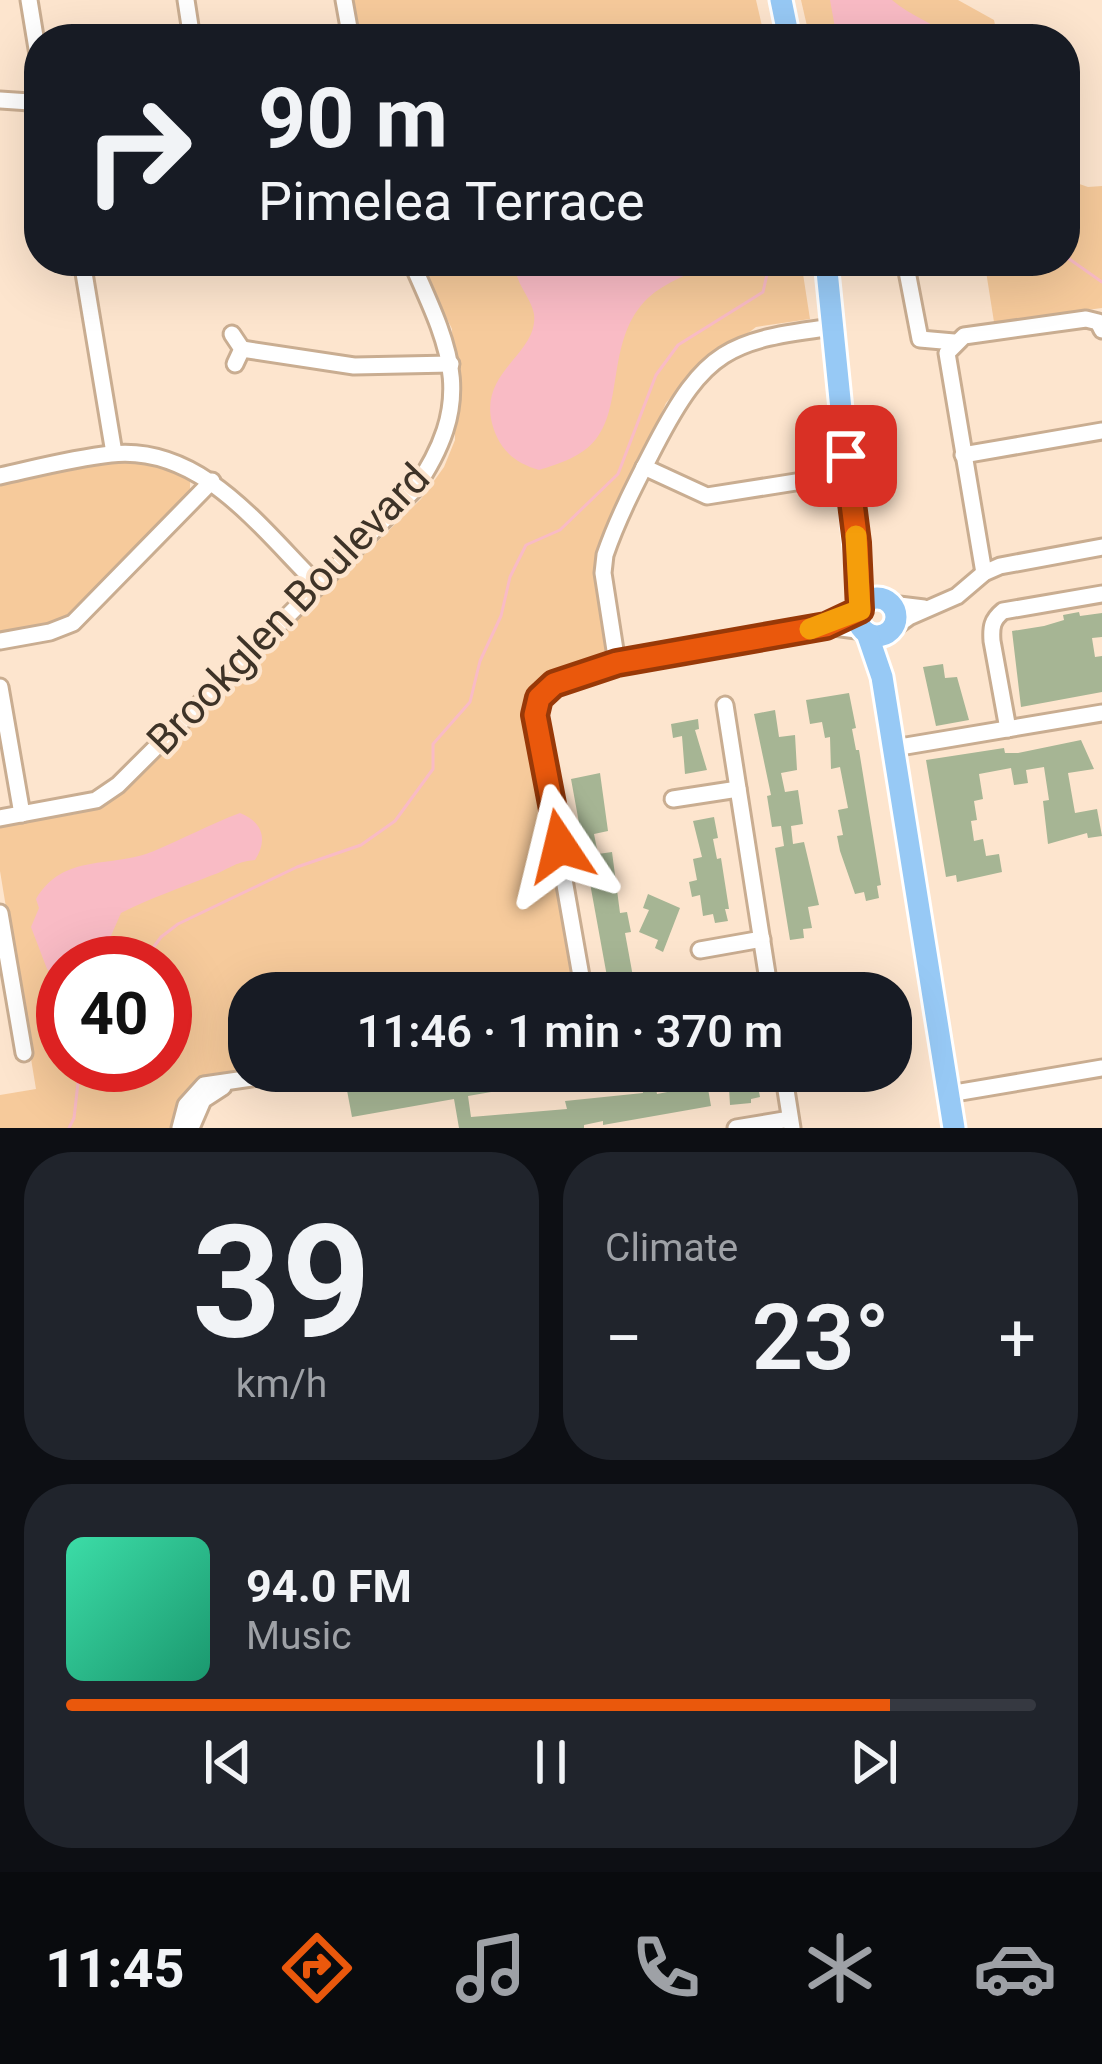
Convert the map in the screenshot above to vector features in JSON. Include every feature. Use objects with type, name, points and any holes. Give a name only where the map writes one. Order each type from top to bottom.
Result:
[{"type":"main road","points":[[828,276],[857,543],[876,618],[954,1128]]},
{"type":"street","points":[[84,276],[114,453]]},
{"type":"street","name":"Brookglen Boulevard","points":[[0,818],[96,800],[118,784],[414,490],[435,459],[447,427],[451,364],[446,340],[418,276]]},
{"type":"street","points":[[908,276],[920,339],[954,342]]},
{"type":"street","points":[[984,572],[947,353],[964,336],[1086,319],[1098,322],[1102,330]]},
{"type":"street","points":[[617,663],[604,555],[677,402],[699,372],[752,341],[834,327]]},
{"type":"street","points":[[236,349],[353,366],[451,364]]},
{"type":"street","points":[[963,455],[1102,431]]},
{"type":"street","points":[[0,476],[114,453],[147,454],[178,462],[212,481],[318,585]]},
{"type":"street","points":[[644,467],[707,496],[802,482]]},
{"type":"street","points":[[0,641],[73,623],[212,481]]},
{"type":"street","points":[[876,618],[909,617],[940,605],[984,572],[1102,547]]},
{"type":"street","points":[[1008,729],[992,641],[996,616],[1102,594]]},
{"type":"street","points":[[580,972],[535,715],[539,698],[554,684],[617,663],[940,605]]},
{"type":"street","points":[[0,687],[22,814]]},
{"type":"street","points":[[725,705],[767,972]]},
{"type":"street","points":[[894,748],[1102,713]]},
{"type":"street","points":[[673,799],[738,790]]},
{"type":"street","points":[[0,913],[24,1053]]},
{"type":"street","points":[[700,950],[762,939]]},
{"type":"street","points":[[949,1094],[1102,1068]]},
{"type":"street","points":[[180,1128],[198,1097],[220,1081],[228,1081]]},
{"type":"street","points":[[736,1128],[791,1123],[786,1092]]},
{"type":"street","points":[[191,1128],[198,1097]]},
{"type":"shaded area","points":[[352,0],[756,0],[762,24],[356,24]]},
{"type":"shaded area","points":[[801,0],[958,0],[995,24],[807,24]]},
{"type":"shaded area","points":[[830,0],[892,0],[930,24],[834,24]]},
{"type":"shaded area","points":[[1080,184],[1102,186],[1102,308],[994,322],[987,276],[1080,276]]},
{"type":"shaded area","points":[[426,276],[803,276],[810,319],[756,327],[684,382],[666,403],[599,553],[609,657],[559,670],[533,683],[526,714],[573,972],[228,972],[228,1074],[192,1087],[192,936],[36,936],[36,1089],[0,871],[0,826],[76,814],[120,793],[421,499],[444,467],[455,440],[452,329]]},
{"type":"shaded area","points":[[684,276],[648,298],[635,314],[620,351],[605,425],[596,439],[578,455],[539,470],[519,462],[504,448],[490,414],[498,381],[533,329],[534,314],[517,277]]},
{"type":"shaded area","points":[[116,460],[155,464],[181,473],[190,478],[190,496],[70,619],[0,635],[0,484]]},
{"type":"shaded area","points":[[240,813],[261,832],[255,860],[121,913],[111,936],[36,936],[36,940],[31,927],[39,908],[36,899],[60,874],[154,851]]},
{"type":"shaded area","points":[[36,1089],[188,1092],[173,1128],[0,1128],[0,1095]]},
{"type":"building","points":[[1079,612],[1080,616],[1102,613],[1102,637],[1092,638],[1095,657],[1102,656],[1102,692],[1021,707],[1012,631],[1044,626]]},
{"type":"building","points":[[943,664],[945,678],[957,677],[969,720],[936,726],[923,667]]},
{"type":"building","points":[[849,693],[881,885],[877,886],[879,898],[866,901],[864,892],[855,894],[837,836],[843,835],[838,810],[848,808],[840,767],[831,769],[830,737],[825,738],[822,722],[810,724],[806,700]]},
{"type":"building","points":[[775,710],[779,737],[795,735],[797,770],[781,773],[785,792],[798,790],[803,824],[791,826],[793,844],[804,842],[819,905],[808,907],[812,928],[803,929],[804,938],[790,940],[775,848],[784,846],[781,826],[772,827],[767,796],[771,795],[754,714]]},
{"type":"building","points":[[698,719],[695,730],[707,770],[685,774],[682,736],[673,738],[671,724]]},
{"type":"building","points":[[1081,740],[1094,769],[1068,773],[1075,813],[1097,809],[1102,836],[1088,838],[1087,833],[1048,844],[1044,767],[1026,770],[1028,783],[1014,785],[1011,768],[979,774],[983,799],[974,801],[974,841],[983,839],[986,856],[999,854],[1002,872],[957,882],[956,875],[946,877],[926,760],[1004,748],[1005,753],[1018,753]]},
{"type":"building","points":[[600,773],[608,831],[594,834],[598,854],[612,852],[620,913],[627,912],[631,932],[625,933],[632,972],[606,972],[571,779]]},
{"type":"building","points":[[714,817],[718,838],[713,839],[729,909],[725,909],[728,921],[715,923],[713,914],[703,916],[700,895],[692,897],[689,882],[697,880],[693,859],[702,857],[693,821]]},
{"type":"building","points":[[648,894],[680,908],[663,952],[655,948],[658,940],[639,932],[649,910],[643,908]]},
{"type":"building","points":[[347,1092],[491,1092],[468,1096],[471,1117],[567,1109],[565,1101],[643,1092],[709,1092],[711,1106],[603,1125],[603,1121],[584,1128],[459,1128],[454,1099],[352,1117]]},
{"type":"building","points":[[729,1092],[759,1092],[760,1097],[751,1103],[730,1105]]},
{"type":"waterway","points":[[1080,267],[1102,282]]},
{"type":"waterway","points":[[162,936],[297,867],[361,845],[395,821],[433,769],[433,744],[470,702],[480,661],[526,545],[560,530],[618,474],[656,375],[678,345],[763,292],[767,276]]},
{"type":"waterway","points":[[69,1128],[77,1092]]},
{"type":"slow traffic","points":[[810,629],[861,608],[856,536]]},
{"type":"route","points":[[560,846],[535,715],[539,698],[554,684],[617,663],[826,626],[860,610],[846,456]]}]
